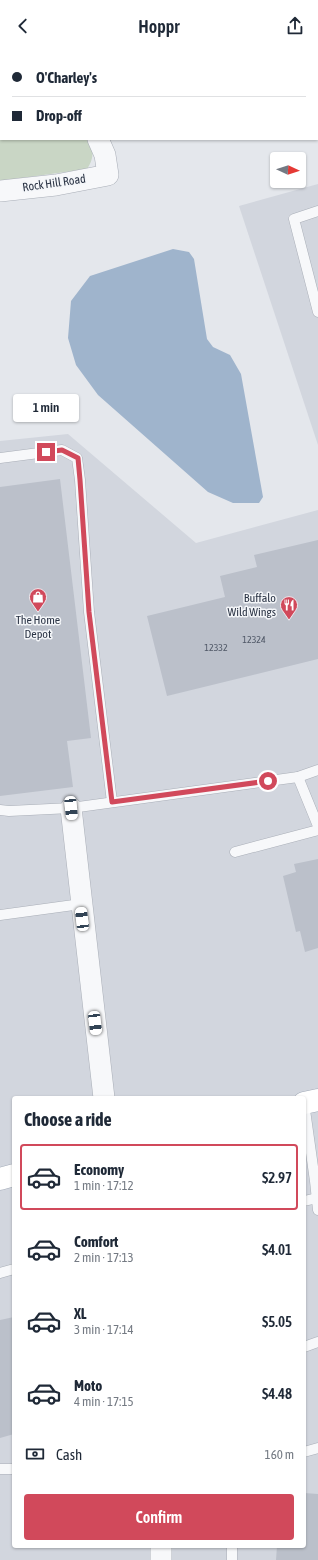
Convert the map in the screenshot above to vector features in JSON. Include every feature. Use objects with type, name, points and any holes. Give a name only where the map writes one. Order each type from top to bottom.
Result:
[{"type":"main road","points":[[306,1103],[318,1100]]},
{"type":"main road","points":[[0,1179],[12,1176]]},
{"type":"street","name":"Rock Hill Road","points":[[0,191],[56,185],[108,175],[104,155],[98,140]]},
{"type":"street","points":[[71,808],[104,1096]]},
{"type":"street","points":[[161,1548],[161,1560]]},
{"type":"lane","points":[[318,211],[294,218],[318,312]]},
{"type":"lane","points":[[0,458],[62,450],[78,458],[89,612],[112,802]]},
{"type":"lane","points":[[0,810],[9,812],[71,808],[298,777],[318,770]]},
{"type":"lane","points":[[298,777],[318,826]]},
{"type":"lane","points":[[235,852],[318,830]]},
{"type":"lane","points":[[0,915],[81,904]]},
{"type":"lane","points":[[306,1118],[318,1210]]},
{"type":"lane","points":[[306,1200],[317,1198]]},
{"type":"lane","points":[[0,1273],[12,1270]]},
{"type":"lane","points":[[306,1346],[318,1342]]},
{"type":"lane","points":[[306,1451],[318,1448]]},
{"type":"lane","points":[[0,1469],[12,1470]]},
{"type":"lane","points":[[232,1548],[232,1560]]},
{"type":"shaded area","points":[[318,184],[318,445],[239,206]]},
{"type":"shaded area","points":[[68,434],[196,543],[318,510],[318,1560],[0,1560],[0,441]]},
{"type":"green space","points":[[0,140],[89,140],[92,147],[92,154],[91,162],[87,169],[0,181]]},
{"type":"water","points":[[173,249],[189,252],[194,259],[207,339],[213,347],[230,355],[241,374],[263,497],[259,503],[233,503],[208,492],[98,395],[76,365],[68,338],[71,301],[90,276]]},
{"type":"building","name":"The Home Depot","points":[[60,479],[91,738],[67,741],[73,787],[0,796],[0,487]]},
{"type":"building","points":[[318,540],[318,659],[167,696],[147,616],[225,597],[220,576],[257,567],[254,555]]},
{"type":"building","points":[[318,859],[318,948],[305,952],[300,931],[296,932],[283,876],[296,872],[294,864]]},
{"type":"building","points":[[12,1317],[12,1435],[0,1438],[0,1320]]},
{"type":"building","points":[[306,1493],[318,1494],[318,1560],[276,1560],[277,1548],[306,1548]]},
{"type":"place","name":"The Home Depot","points":[[38,612]]},
{"type":"place","name":"Buffalo Wild Wings","points":[[289,620]]},
{"type":"route","points":[[46,452],[62,450],[78,458],[89,612],[112,802],[132,798],[268,781]]}]
